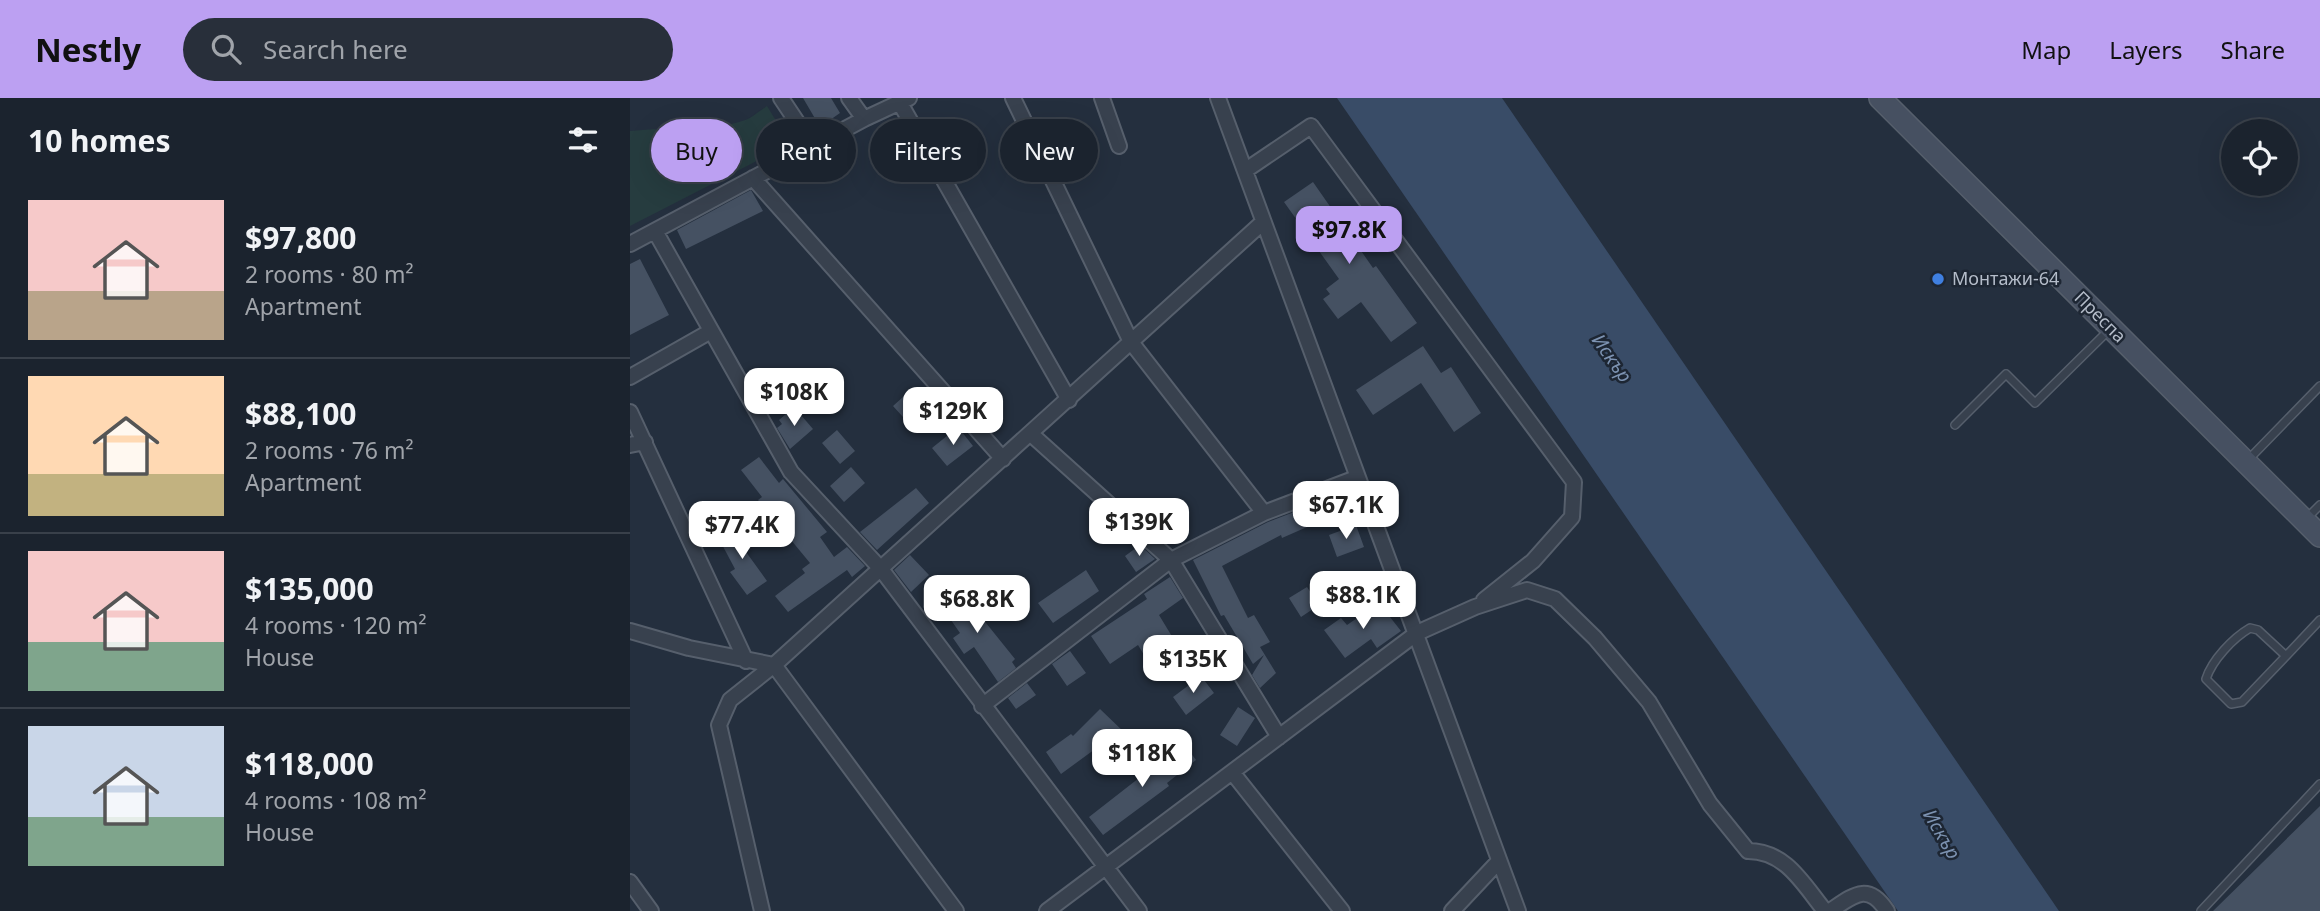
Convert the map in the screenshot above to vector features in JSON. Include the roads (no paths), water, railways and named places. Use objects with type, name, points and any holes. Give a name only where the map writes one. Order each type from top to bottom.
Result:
[{"type":"main road","name":"Преспа","points":[[1880,98],[2320,536]]},
{"type":"street","points":[[781,98],[795,119]]},
{"type":"street","points":[[849,98],[864,119]]},
{"type":"street","points":[[1013,98],[1131,342],[1264,513]]},
{"type":"street","points":[[1102,98],[1119,146]]},
{"type":"street","points":[[1218,98],[1518,911]]},
{"type":"street","points":[[856,123],[905,100],[1069,400]]},
{"type":"street","points":[[1246,170],[1311,126],[1574,482],[1572,517],[1533,561],[1475,607]]},
{"type":"street","points":[[630,244],[756,176]]},
{"type":"street","points":[[753,178],[1003,459]]},
{"type":"street","points":[[762,911],[719,725],[730,700],[774,665],[1262,223]]},
{"type":"street","points":[[655,231],[792,472],[881,569],[1139,911]]},
{"type":"street","points":[[630,377],[711,331]]},
{"type":"street","points":[[630,412],[746,661]]},
{"type":"street","points":[[1031,434],[1171,560],[1279,737]]},
{"type":"street","points":[[630,445],[645,442]]},
{"type":"street","points":[[982,706],[1171,560],[1264,513],[1356,478]]},
{"type":"street","points":[[1047,911],[1417,633],[1475,607],[1527,590],[1555,599],[1595,638],[1649,702],[1710,804],[1748,851],[1765,851],[1783,860],[1825,911]]},
{"type":"street","points":[[630,631],[689,648],[774,665],[956,911]]},
{"type":"street","points":[[1231,772],[1342,911]]},
{"type":"street","points":[[1452,911],[1499,861]]},
{"type":"street","points":[[630,882],[651,911]]},
{"type":"street","points":[[1830,911],[1852,897],[1865,893],[1877,897],[1887,911]]},
{"type":"lane","points":[[1955,425],[2006,374],[2035,403],[2111,328]]},
{"type":"lane","points":[[2246,462],[2320,386]]},
{"type":"lane","points":[[2305,521],[2320,505]]},
{"type":"lane","points":[[2286,656],[2258,630],[2250,628],[2240,634],[2209,670],[2206,679],[2231,704],[2238,704],[2286,656],[2320,620]]},
{"type":"lane","points":[[2201,911],[2320,784]]},
{"type":"water","name":"Искър","points":[[1337,98],[1502,98],[2059,911],[1898,911]]},
{"type":"place","name":"Монтажи-64","points":[[1938,279]]}]
